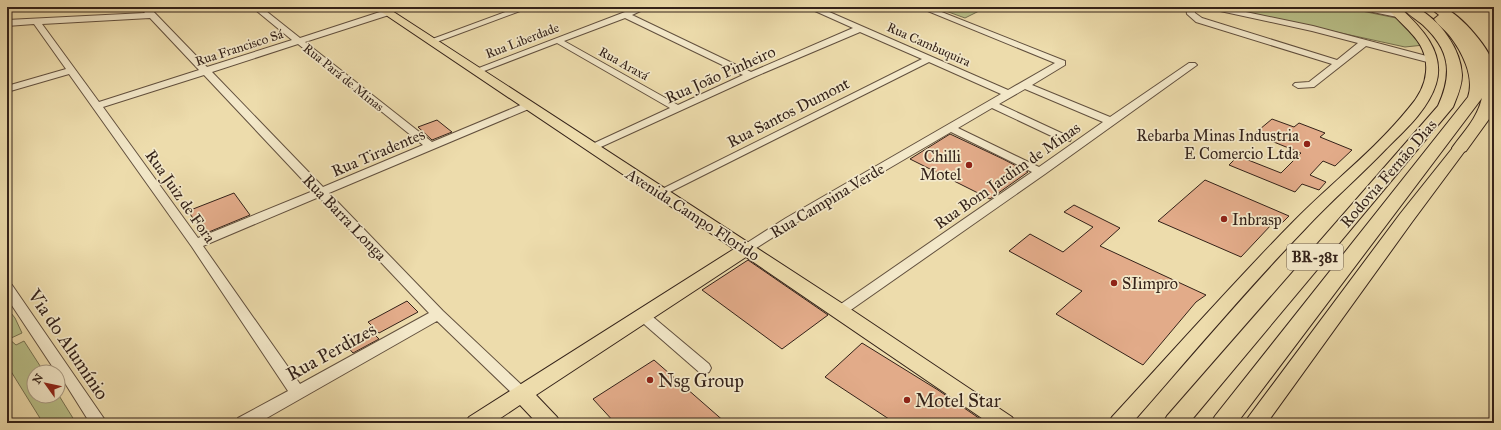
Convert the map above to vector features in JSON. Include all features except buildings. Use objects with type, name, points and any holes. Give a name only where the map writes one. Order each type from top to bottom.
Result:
[{"type":"highway","name":"Rodovia Fernão Dias","points":[[1223,423],[1464,114],[1476,96],[1475,70],[1465,47],[1444,22],[1423,7]]},
{"type":"highway","points":[[1435,7],[1464,29],[1478,45],[1489,63],[1493,78],[1487,109],[1479,124],[1460,148]]},
{"type":"highway","name":"Rodovia Fernão Dias","points":[[1175,423],[1445,107],[1450,98],[1456,79],[1452,56],[1445,42],[1435,31],[1405,11]]},
{"type":"main road","name":"BR-381","points":[[1119,423],[1300,225],[1394,133],[1422,100],[1430,83],[1432,60],[1426,44],[1405,11],[1392,7]]},
{"type":"main road","name":"Avenida Campo Florido","points":[[384,10],[527,106],[840,310],[1005,423]]},
{"type":"main road","name":"BR-381","points":[[1255,423],[1406,218],[1460,148]]},
{"type":"main road","name":"Rua Campina Verde","points":[[476,423],[746,249]]},
{"type":"main road","name":"Rua Barra Longa","points":[[522,394],[550,423]]},
{"type":"street","name":"Rua Barra Longa","points":[[144,7],[438,314],[522,394]]},
{"type":"street","name":"Rua Pará de Minas","points":[[256,7],[431,146]]},
{"type":"street","points":[[431,41],[527,7]]},
{"type":"street","name":"Rua Liberdade","points":[[476,71],[645,7]]},
{"type":"street","points":[[758,7],[816,9],[841,7]]},
{"type":"street","name":"Rua Campina Verde","points":[[746,249],[790,221],[1062,63],[922,7]]},
{"type":"street","points":[[1067,7],[1101,7]]},
{"type":"street","points":[[1190,7],[1191,14],[1199,20],[1338,63]]},
{"type":"street","points":[[1210,7],[1365,42],[1432,60]]},
{"type":"street","points":[[1358,7],[1405,11]]},
{"type":"street","name":"Rua Cambuquira","points":[[816,9],[1009,94]]},
{"type":"street","name":"Rua Francisco Sá","points":[[97,106],[299,41],[384,10]]},
{"type":"street","points":[[7,23],[152,15]]},
{"type":"street","points":[[626,15],[751,75]]},
{"type":"street","name":"Rua Juiz de Fora","points":[[36,21],[196,244],[297,392]]},
{"type":"street","name":"Rua João Pinheiro","points":[[592,148],[751,75],[861,28]]},
{"type":"street","name":"Rua Araxá","points":[[557,40],[679,109]]},
{"type":"street","points":[[1298,85],[1311,85],[1365,42]]},
{"type":"street","points":[[1376,45],[1420,49],[1426,44]]},
{"type":"street","name":"Rua Santos Dumont","points":[[662,193],[929,59]]},
{"type":"street","name":"Rua Bom Jardim de Minas","points":[[840,310],[1041,172],[1192,65]]},
{"type":"street","points":[[7,89],[72,70]]},
{"type":"street","points":[[1024,85],[1112,122]]},
{"type":"street","points":[[992,104],[1066,139]]},
{"type":"street","name":"Rua Tiradentes","points":[[196,244],[322,193],[527,106]]},
{"type":"street","points":[[951,128],[1041,172]]},
{"type":"street","name":"Via do Alumínio","points":[[7,288],[99,423]]},
{"type":"street","name":"Rua Perdizes","points":[[244,423],[438,314]]},
{"type":"street","points":[[642,315],[704,368]]},
{"type":"green space","points":[[949,7],[987,7],[965,18],[943,10]]},
{"type":"green space","points":[[1222,7],[1342,7],[1406,20],[1424,45],[1405,47]]},
{"type":"green space","points":[[7,308],[15,318],[22,333],[9,339],[16,345],[24,341],[39,364],[26,364],[26,396],[7,365]]},
{"type":"green space","points":[[31,404],[64,404],[76,423],[43,423]]},
{"type":"place","name":"Rebarba Minas Industria E Comercio Ltda","points":[[1307,144]]},
{"type":"place","name":"Chilli Motel","points":[[969,165]]},
{"type":"place","name":"Inbrasp","points":[[1224,219]]},
{"type":"place","name":"SIimpro","points":[[1114,283]]},
{"type":"place","name":"Nsg Group","points":[[650,380]]},
{"type":"place","name":"Motel Star","points":[[907,400]]}]
